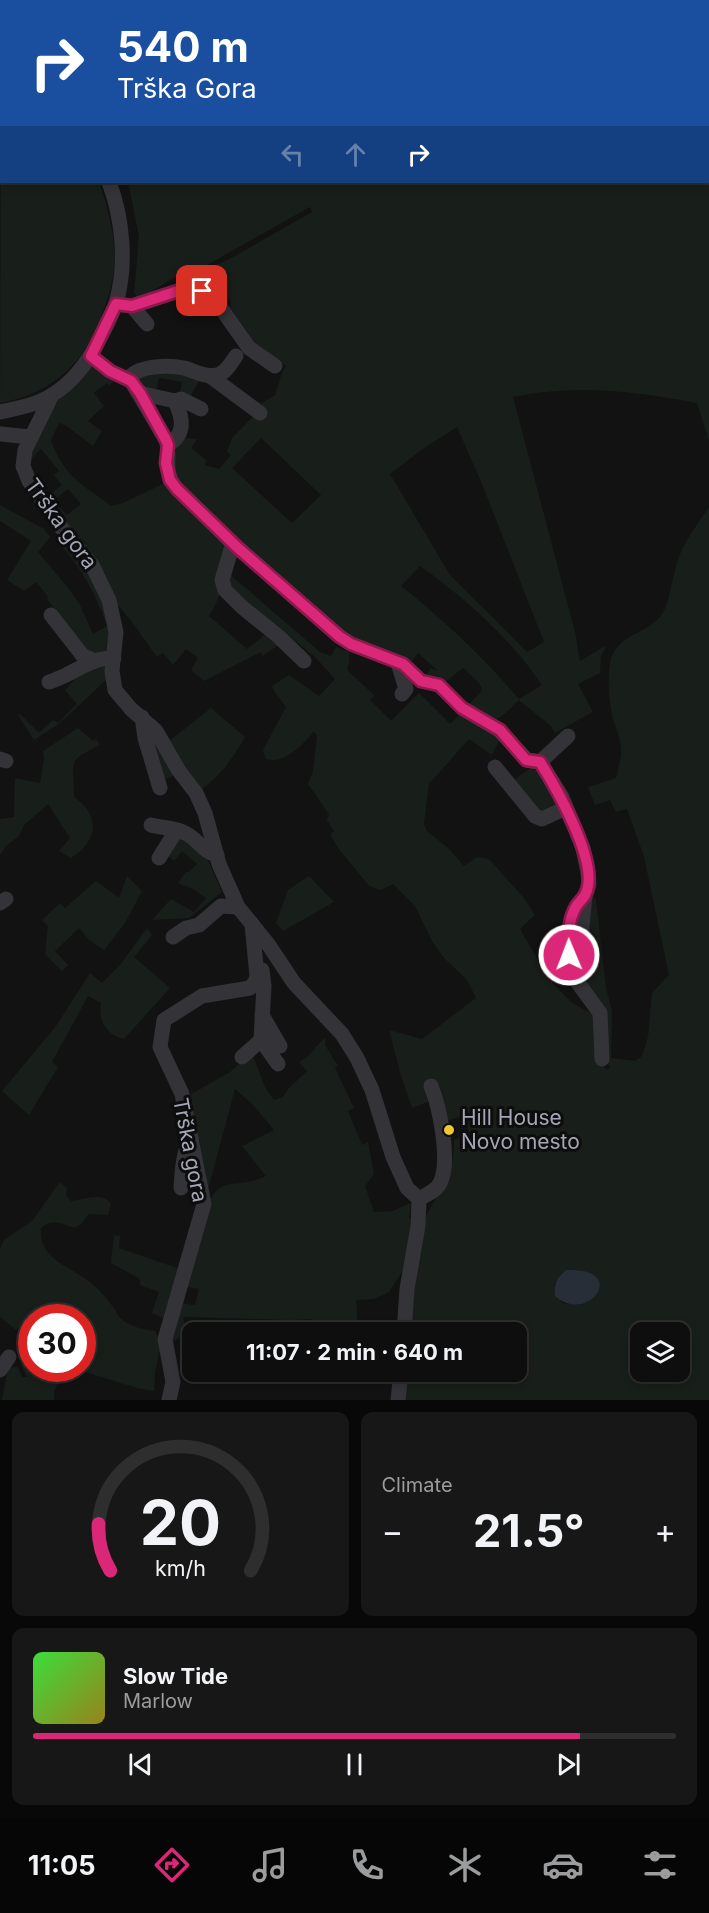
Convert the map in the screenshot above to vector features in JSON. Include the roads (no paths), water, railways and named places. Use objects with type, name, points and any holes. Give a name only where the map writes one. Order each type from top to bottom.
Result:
[{"type":"street","points":[[0,412],[29,406],[52,395],[74,378],[91,356],[116,304],[123,259],[120,227],[109,183]]},
{"type":"street","points":[[116,304],[132,306],[178,291],[202,291],[218,304],[249,348],[275,366]]},
{"type":"street","points":[[132,306],[147,324]]},
{"type":"street","points":[[91,356],[135,387],[175,401],[181,399],[201,410]]},
{"type":"street","points":[[237,356],[226,370],[218,375],[210,376],[172,367],[143,369],[134,372],[130,377],[168,445],[166,463],[170,480],[184,498],[326,627],[351,644],[403,664],[421,681],[439,685],[462,708],[500,730],[526,760],[540,762],[562,797],[583,848],[589,885],[585,896],[580,946],[574,964],[578,983],[600,1013],[602,1059]]},
{"type":"street","points":[[210,376],[260,413]]},
{"type":"street","name":"Trška gora","points":[[52,395],[30,437],[23,458],[24,473],[63,530],[92,565],[109,600],[116,644],[112,671],[116,690],[131,709],[156,731],[179,771],[196,793],[205,813],[219,864],[238,907],[294,983],[342,1034],[357,1058],[372,1090],[393,1157],[406,1188],[419,1199]]},
{"type":"street","points":[[168,445],[182,433],[182,422],[175,401]]},
{"type":"street","points":[[1,434],[30,437]]},
{"type":"street","points":[[233,543],[222,580],[225,590],[304,662]]},
{"type":"street","points":[[51,615],[83,656],[95,661]]},
{"type":"street","points":[[351,644],[356,662]]},
{"type":"street","points":[[49,682],[95,661],[114,658]]},
{"type":"street","points":[[398,663],[406,690],[402,694]]},
{"type":"street","points":[[142,717],[145,738],[160,788]]},
{"type":"street","points":[[540,762],[568,736]]},
{"type":"street","points":[[495,767],[535,816],[542,819],[566,808]]},
{"type":"street","points":[[152,825],[183,831],[193,837],[208,853],[217,855]]},
{"type":"street","points":[[159,858],[176,831]]},
{"type":"street","points":[[569,955],[568,925],[577,905],[585,896]]},
{"type":"street","points":[[173,937],[186,928],[199,925],[221,906],[238,907]]},
{"type":"street","name":"Trška gora","points":[[169,1400],[173,1382],[165,1340],[204,1204],[182,1094],[160,1047],[164,1020],[202,996],[250,988],[255,982],[257,963],[252,924]]},
{"type":"street","name":"Trška gora","points":[[257,963],[263,972],[261,1040]]},
{"type":"street","points":[[262,1015],[280,1046]]},
{"type":"street","points":[[242,1057],[261,1040],[278,1064]]},
{"type":"street","points":[[431,1086],[438,1102],[442,1131],[441,1182]]},
{"type":"street","points":[[405,1322],[407,1289],[418,1226],[419,1199],[428,1196],[441,1182],[452,1155],[453,1145],[449,1130]]},
{"type":"street","points":[[181,1188],[183,1165],[191,1138]]},
{"type":"street","points":[[398,1400],[400,1382]]},
{"type":"place","name":"Hill House Novo mesto","points":[[449,1130]]}]
